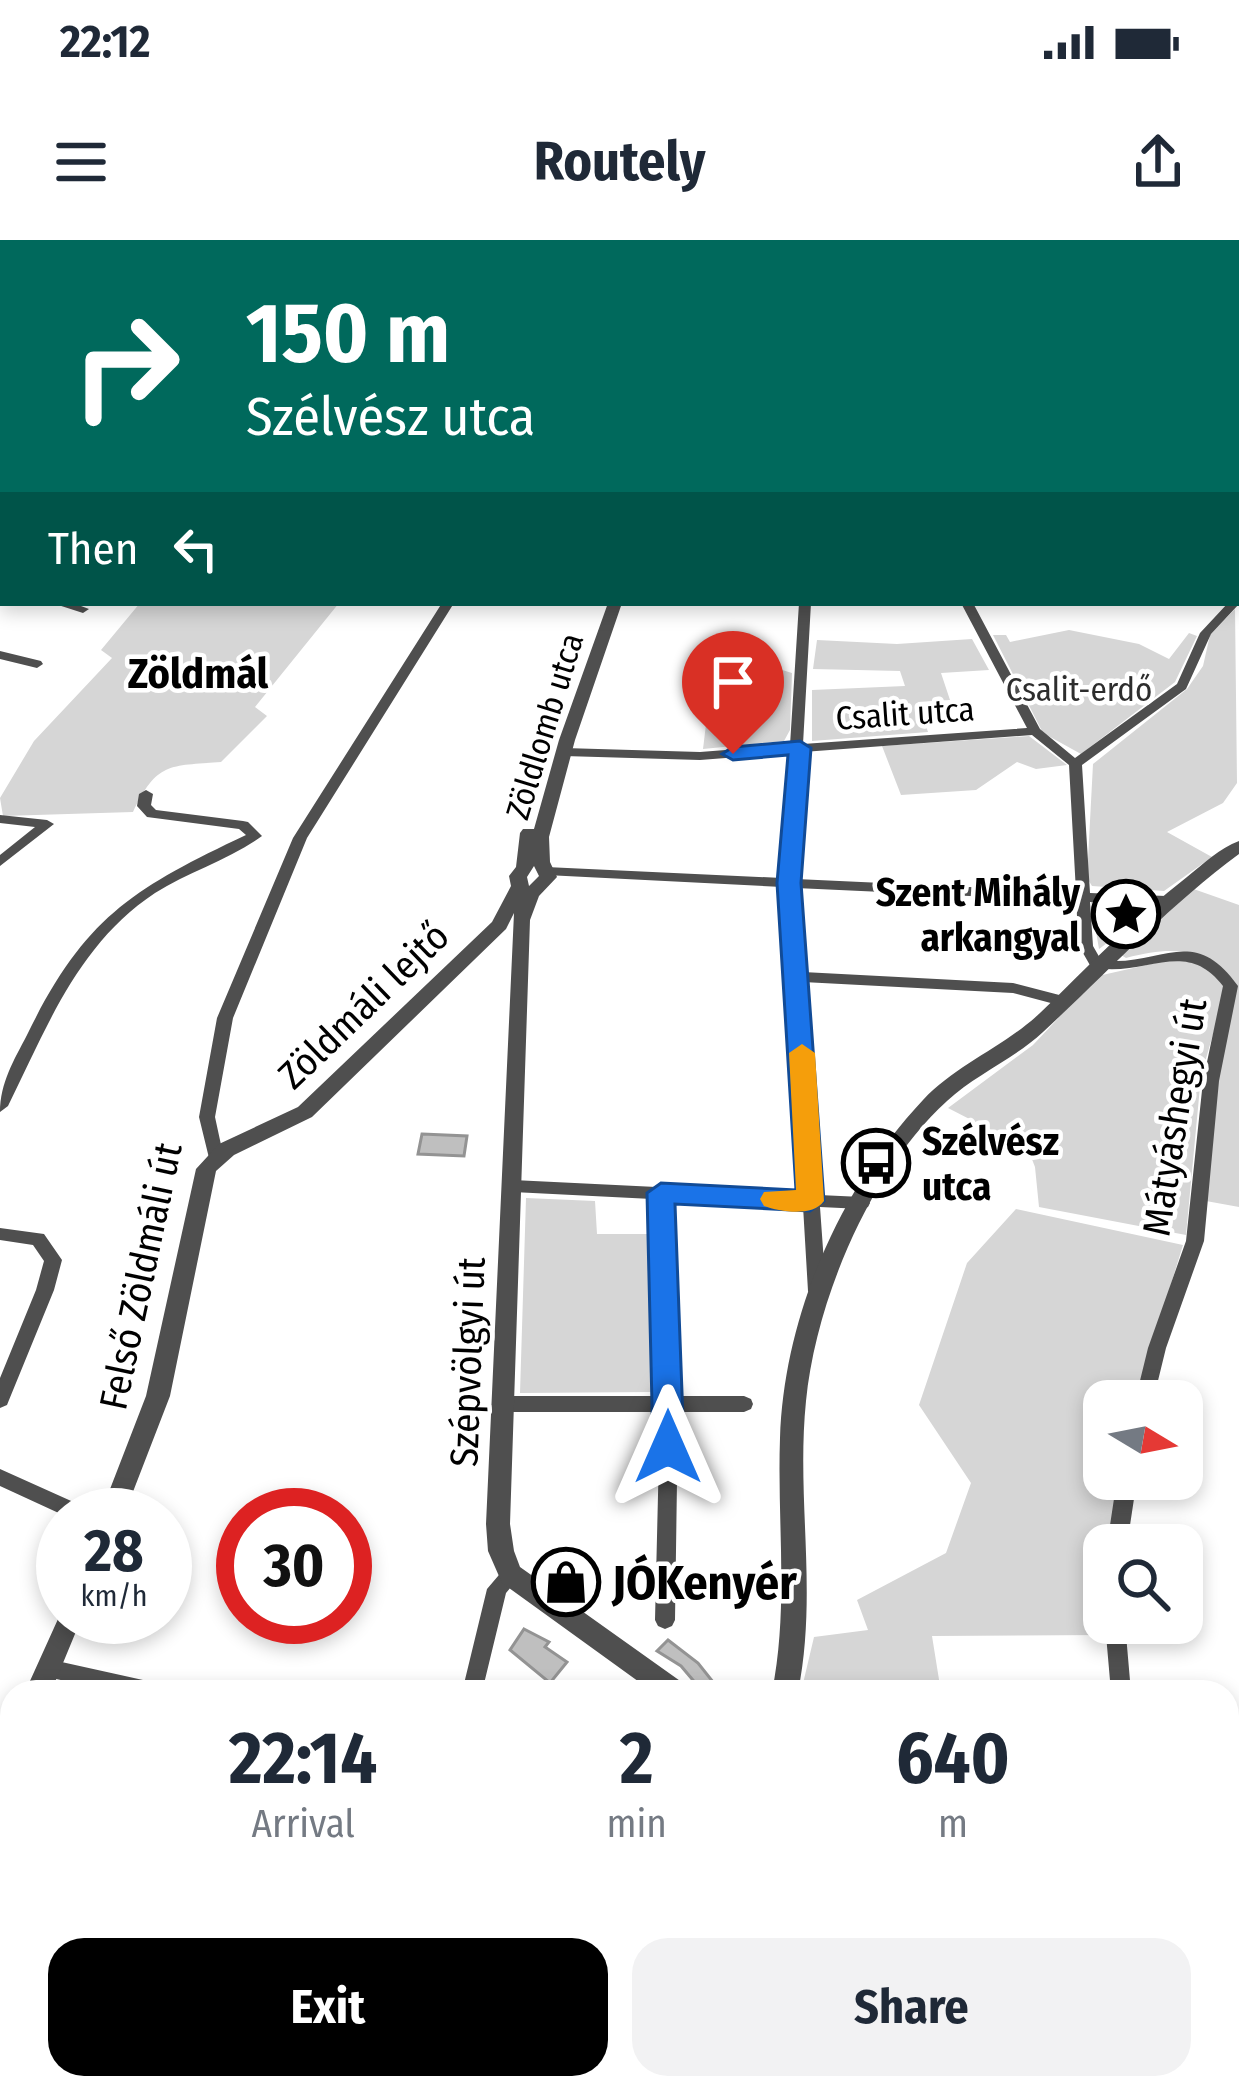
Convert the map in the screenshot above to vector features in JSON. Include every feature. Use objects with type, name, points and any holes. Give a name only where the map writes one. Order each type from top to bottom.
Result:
[{"type":"street","points":[[50,240],[74,240]]},
{"type":"street","points":[[70,606],[83,609]]},
{"type":"street","name":"Felső Zöldmáli út","points":[[122,1488],[158,1396],[198,1189],[215,1154],[207,1117],[225,1018],[308,822],[446,606]]},
{"type":"street","name":"Zöldlomb utca","points":[[540,872],[528,836],[605,606]]},
{"type":"street","name":"Zöldlomb utca","points":[[558,751],[614,606]]},
{"type":"street","points":[[805,606],[789,883],[818,1297]]},
{"type":"street","points":[[969,606],[1035,731],[1075,764],[1086,946],[1096,964]]},
{"type":"street","points":[[1075,764],[1182,686],[1207,633],[1231,606]]},
{"type":"street","points":[[0,655],[37,664]]},
{"type":"street","name":"Csalit utca","points":[[558,751],[676,756],[1035,731]]},
{"type":"street","points":[[0,1106],[71,968],[116,916],[162,882],[255,836],[243,825],[152,814],[144,806],[146,794]]},
{"type":"street","points":[[0,819],[47,824],[0,862]]},
{"type":"street","points":[[787,1680],[797,1630],[793,1404],[818,1297],[862,1202],[935,1100],[1032,1032],[1096,964],[1166,901],[1239,846]]},
{"type":"street","points":[[507,924],[501,914],[520,886],[518,876],[540,872],[1166,901]]},
{"type":"street","name":"Zöldmáli lejtő","points":[[215,1154],[276,1131],[305,1112],[507,924]]},
{"type":"street","name":"Szépvölgyi út","points":[[507,924],[521,950],[498,1524],[501,1551],[512,1575]]},
{"type":"street","name":"Mátyáshegyi út","points":[[1096,964],[1116,968],[1161,956],[1193,956],[1217,968],[1231,986],[1210,1081],[1195,1241],[1149,1380]]},
{"type":"street","points":[[798,977],[1012,988],[1062,1001]]},
{"type":"street","points":[[513,1186],[862,1202]]},
{"type":"street","points":[[661,1193],[669,1404],[665,1620]]},
{"type":"street","points":[[0,1234],[38,1239],[53,1260],[0,1400]]},
{"type":"street","points":[[506,1404],[744,1404]]},
{"type":"street","points":[[0,1477],[36,1494]]},
{"type":"street","points":[[475,1680],[497,1589],[512,1575],[657,1680]]},
{"type":"street","points":[[43,1680],[58,1644]]},
{"type":"street","points":[[1117,1644],[1120,1680]]},
{"type":"green space","points":[[138,606],[337,606],[255,707],[267,716],[221,762],[166,770],[150,784],[133,812],[3,816],[0,798],[34,741],[112,658],[101,650]]},
{"type":"green space","points":[[1235,609],[1237,783],[1223,803],[1167,832],[1212,857],[1164,891],[1092,886],[1087,878],[1093,764],[1187,689],[1203,666],[1210,635]]},
{"type":"green space","name":"Csalit-erdő","points":[[1069,630],[1139,644],[1169,659],[1189,633],[1197,636],[1175,682],[1081,754],[1043,733],[993,635],[1006,635],[1010,642]]},
{"type":"green space","points":[[972,639],[989,670],[941,673],[950,700],[918,702],[928,732],[812,741],[812,690],[905,686],[900,671],[813,669],[817,640],[897,644]]},
{"type":"green space","points":[[715,651],[764,655],[769,666],[792,673],[790,730],[784,741],[703,749]]},
{"type":"green space","points":[[1029,736],[1067,765],[1036,769],[1017,762],[976,790],[901,795],[882,746]]},
{"type":"green space","points":[[1185,886],[1239,905],[1239,1207],[1206,1201],[1210,1124],[1223,1032],[1219,981],[1208,964],[1190,953],[1163,951],[1126,958],[1116,952]]},
{"type":"green space","points":[[1091,902],[1127,904],[1140,911],[1141,918],[1099,949]]},
{"type":"green space","points":[[1182,957],[1220,975],[1226,989],[1201,1076],[1186,1235],[1039,1207],[1028,1149],[948,1108],[1033,1045],[1098,976]]},
{"type":"green space","points":[[526,1198],[595,1201],[597,1234],[651,1234],[655,1392],[520,1393]]},
{"type":"green space","points":[[1016,1209],[1183,1245],[1141,1380],[1083,1380],[1083,1500],[1116,1500],[1113,1524],[1083,1524],[1083,1635],[932,1636],[939,1680],[804,1680],[814,1637],[868,1630],[857,1600],[946,1553],[971,1483],[919,1405],[967,1263]]},
{"type":"building","points":[[422,1134],[467,1136],[464,1156],[418,1154]]},
{"type":"building","points":[[524,1629],[549,1642],[545,1647],[567,1662],[552,1680],[546,1680],[510,1650]]},
{"type":"building","points":[[668,1640],[711,1680],[693,1680],[657,1651]]},
{"type":"slow traffic","points":[[773,1199],[810,1201],[802,1053]]},
{"type":"place","name":"Szent Mihály arkangyal","points":[[1126,914]]},
{"type":"place","name":"Szélvész utca","points":[[876,1163]]},
{"type":"place","name":"JÓKenyér","points":[[566,1582]]},
{"type":"district","name":"Zöldmál","points":[[198,673]]},
{"type":"route","points":[[668,1447],[661,1193],[810,1201],[789,883],[800,748],[733,754]]}]
